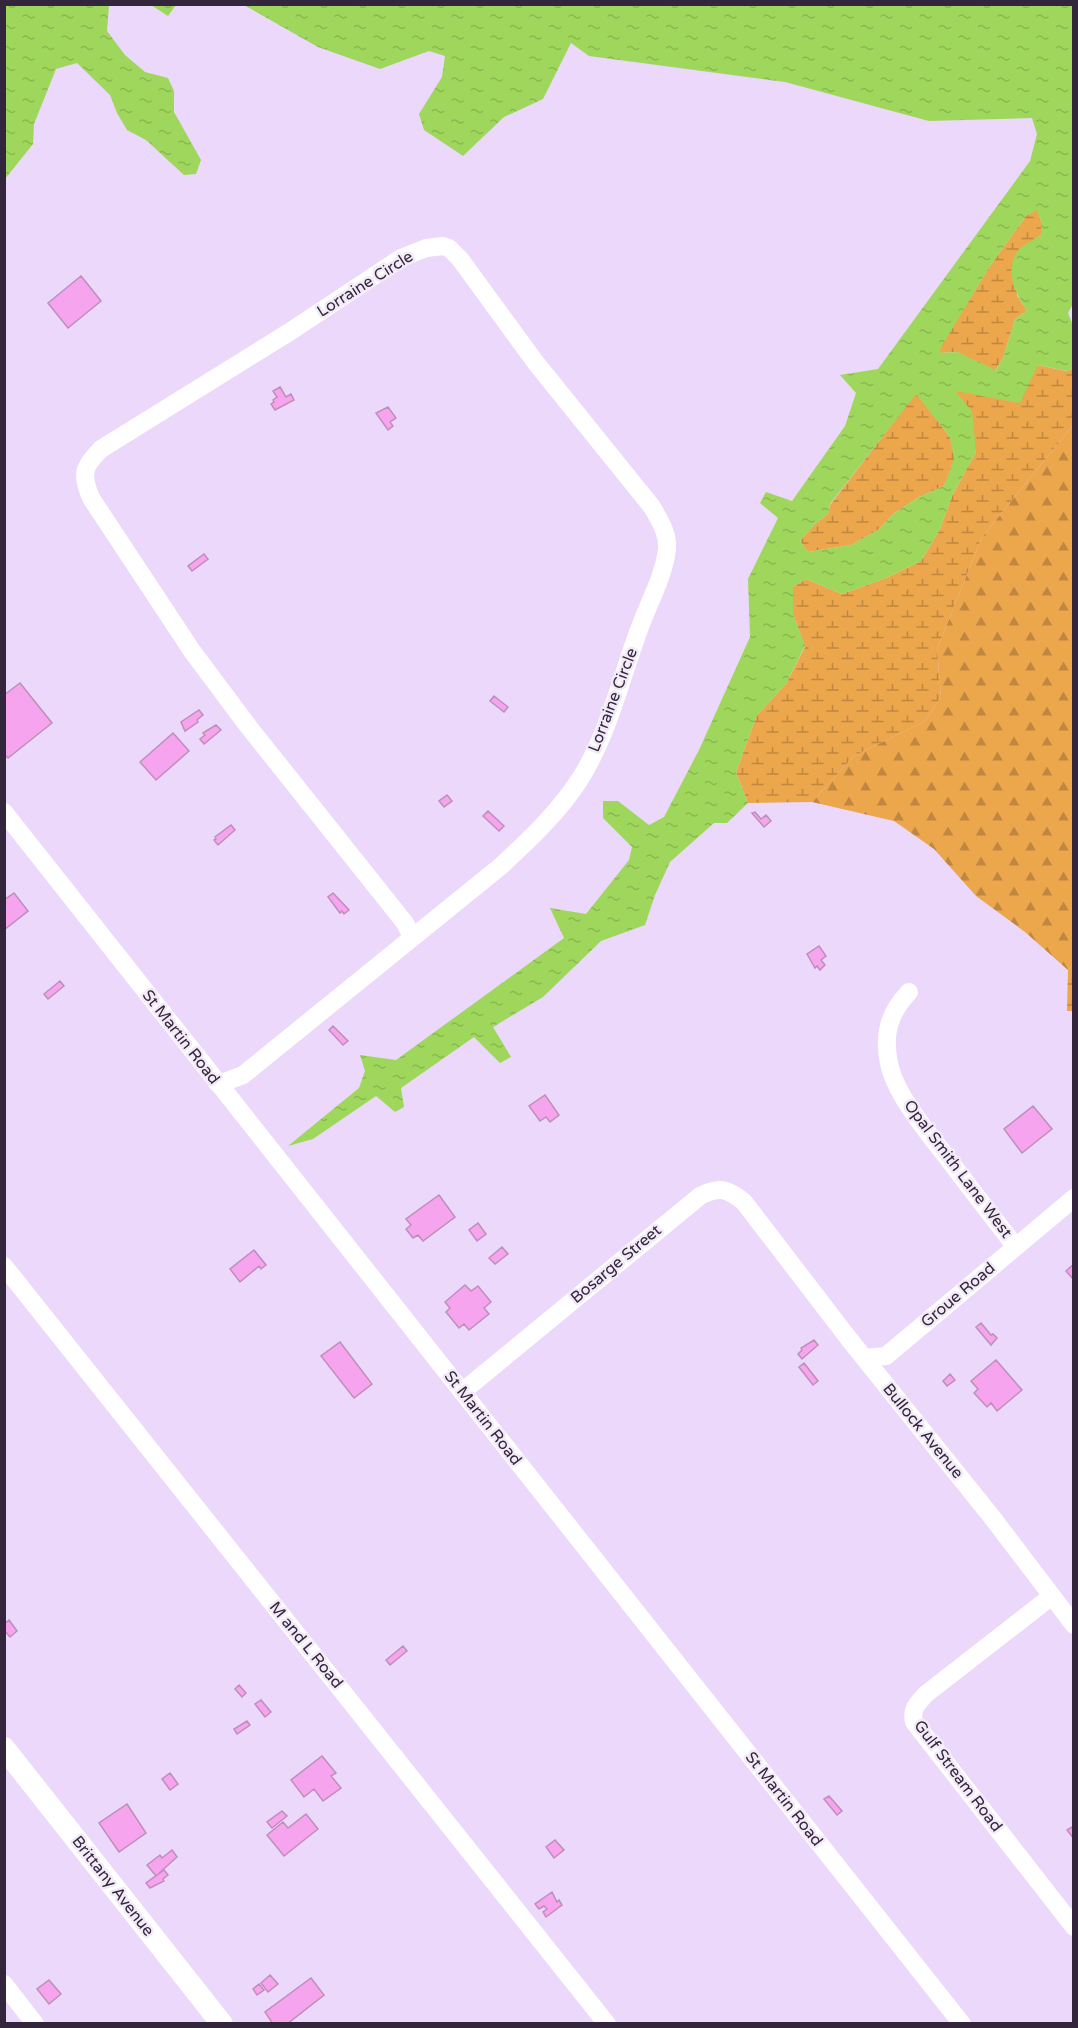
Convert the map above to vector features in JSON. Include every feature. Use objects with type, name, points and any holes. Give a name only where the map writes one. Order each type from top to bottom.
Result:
[{"type":"street","name":"Lorraine Circle","points":[[217,1083],[243,1075],[501,866],[537,833],[562,804],[581,777],[600,738],[621,687],[667,551],[663,525],[652,507],[536,363],[460,259],[449,248],[442,246],[426,248],[401,258],[291,331],[110,443],[88,462],[85,471],[85,482],[91,498],[192,651],[248,726],[405,924],[412,937]]},
{"type":"street","name":"St Martin Road","points":[[4,812],[962,2024]]},
{"type":"street","name":"Opal Smith Lane West","points":[[909,992],[897,1005],[890,1018],[887,1042],[889,1065],[900,1091],[916,1118],[1016,1247]]},
{"type":"street","name":"Bosarge Street","points":[[462,1392],[700,1196],[721,1190],[731,1192],[744,1202],[771,1237]]},
{"type":"street","name":"Groue Road","points":[[864,1358],[886,1356],[1074,1198]]},
{"type":"street","name":"Bullock Avenue","points":[[771,1237],[1074,1625]]},
{"type":"street","name":"M and L Road","points":[[4,1266],[607,2024]]},
{"type":"street","name":"Gulf Stream Road","points":[[1052,1596],[926,1694],[914,1707],[913,1714],[921,1731],[1074,1927]]},
{"type":"street","name":"Brittany Avenue","points":[[4,1748],[222,2024]]},
{"type":"street","points":[[4,1984],[35,2024]]},
{"type":"green space","points":[[1037,209],[1041,221],[1041,235],[1018,251],[1017,295],[1027,311],[1015,319],[1003,358],[995,371],[957,352],[941,353],[939,349],[990,266],[1026,216]]},
{"type":"green space","points":[[1038,365],[1066,371],[1073,369],[1073,425],[982,537],[937,649],[941,697],[925,721],[854,756],[812,802],[748,803],[736,772],[757,715],[786,684],[805,647],[793,614],[793,587],[806,579],[842,594],[886,578],[921,561],[940,529],[952,496],[976,452],[954,391]]},
{"type":"green space","points":[[916,393],[950,437],[955,459],[944,486],[919,497],[893,514],[878,530],[851,545],[808,552],[800,541],[815,524],[828,514],[830,505]]},
{"type":"green space","points":[[1073,425],[1073,964],[1068,970],[1025,932],[976,896],[934,849],[894,821],[812,802],[854,756],[925,721],[941,697],[937,649],[982,537]]},
{"type":"green space","points":[[1073,964],[1073,1011],[1067,1011],[1068,970]]},
{"type":"water","points":[[5,4],[109,5],[107,31],[125,55],[145,72],[168,78],[174,91],[174,112],[201,160],[196,174],[184,175],[146,140],[127,130],[110,95],[77,63],[56,69],[34,124],[33,144],[5,179]]},
{"type":"water","points":[[151,5],[176,5],[168,16]]},
{"type":"water","points":[[244,5],[1074,5],[1074,302],[1068,313],[1073,325],[1073,369],[1067,371],[1038,365],[1020,403],[955,391],[972,411],[976,452],[952,496],[940,529],[921,561],[886,578],[842,594],[806,579],[793,587],[793,614],[805,646],[786,684],[757,715],[736,772],[748,803],[727,823],[714,823],[670,862],[645,925],[601,941],[543,997],[493,1027],[511,1057],[500,1063],[474,1037],[401,1088],[404,1107],[395,1112],[376,1096],[313,1139],[288,1146],[359,1088],[365,1071],[360,1055],[396,1060],[564,938],[550,908],[586,914],[629,860],[632,847],[603,818],[603,801],[618,801],[649,825],[664,817],[699,750],[750,637],[748,579],[778,518],[760,503],[766,492],[792,501],[845,426],[856,393],[840,375],[878,369],[1030,161],[1037,134],[1032,118],[929,121],[785,82],[589,56],[571,43],[543,99],[504,117],[463,156],[424,130],[419,114],[442,77],[445,56],[429,51],[380,69],[318,47]],"holes":[[[1037,210],[1041,221],[1041,235],[1019,249],[1013,260],[1012,268],[1013,283],[1027,311],[1015,319],[1003,358],[996,370],[957,352],[941,353],[940,349],[990,266],[1026,216]],[[916,394],[950,437],[954,459],[944,486],[919,497],[893,514],[878,530],[851,545],[808,552],[800,541],[815,524],[828,514],[830,504]]]},
{"type":"building","points":[[81,276],[101,301],[68,328],[48,303]]},
{"type":"building","points":[[280,387],[286,397],[291,394],[294,400],[275,410],[271,404],[277,397],[273,391]]},
{"type":"building","points":[[388,407],[396,418],[390,422],[393,426],[388,430],[376,413]]},
{"type":"building","points":[[204,554],[208,559],[192,571],[188,566]]},
{"type":"building","points":[[20,683],[52,723],[8,758],[4,754],[4,695]]},
{"type":"building","points":[[494,696],[508,707],[504,712],[490,701]]},
{"type":"building","points":[[199,710],[203,715],[197,720],[198,722],[185,731],[181,722]]},
{"type":"building","points":[[216,725],[221,730],[204,744],[200,739],[205,735],[203,733]]},
{"type":"building","points":[[173,733],[189,751],[156,780],[140,762]]},
{"type":"building","points":[[447,795],[452,801],[444,807],[439,801]]},
{"type":"building","points":[[488,811],[504,826],[499,831],[483,816]]},
{"type":"building","points":[[755,812],[761,819],[766,815],[771,821],[764,827],[752,813]]},
{"type":"building","points":[[231,825],[235,830],[218,845],[214,840],[215,837]]},
{"type":"building","points":[[14,893],[28,911],[4,930],[4,900]]},
{"type":"building","points":[[333,893],[349,910],[344,914],[342,911],[340,913],[328,897]]},
{"type":"building","points":[[819,946],[826,956],[821,960],[825,965],[820,970],[817,966],[815,968],[807,954]]},
{"type":"building","points":[[60,981],[64,986],[48,999],[44,994]]},
{"type":"building","points":[[333,1026],[348,1041],[343,1045],[329,1030]]},
{"type":"building","points":[[545,1095],[559,1115],[550,1122],[546,1117],[540,1121],[529,1106]]},
{"type":"building","points":[[1033,1106],[1052,1129],[1022,1153],[1004,1129]]},
{"type":"building","points":[[439,1195],[455,1217],[423,1241],[418,1235],[413,1238],[406,1229],[411,1225],[406,1219]]},
{"type":"building","points":[[478,1223],[486,1234],[477,1241],[469,1230]]},
{"type":"building","points":[[502,1247],[508,1254],[495,1264],[489,1258]]},
{"type":"building","points":[[254,1250],[266,1265],[261,1269],[259,1266],[240,1282],[230,1269]]},
{"type":"building","points":[[1074,1264],[1074,1280],[1066,1271]]},
{"type":"building","points":[[465,1285],[471,1291],[478,1286],[491,1302],[484,1308],[489,1314],[469,1330],[464,1324],[459,1328],[446,1312],[450,1308],[445,1302]]},
{"type":"building","points":[[981,1323],[991,1335],[997,1338],[991,1345],[976,1327]]},
{"type":"building","points":[[814,1340],[818,1345],[802,1359],[798,1354],[801,1348]]},
{"type":"building","points":[[340,1342],[372,1384],[354,1398],[321,1356]]},
{"type":"building","points":[[996,1360],[1022,1390],[997,1411],[991,1403],[987,1407],[974,1393],[978,1389],[971,1381]]},
{"type":"building","points":[[804,1363],[818,1381],[813,1385],[799,1367]]},
{"type":"building","points":[[950,1374],[955,1380],[947,1386],[943,1381]]},
{"type":"building","points":[[9,1620],[17,1631],[10,1637],[4,1630],[4,1624]]},
{"type":"building","points":[[403,1646],[407,1651],[390,1665],[386,1660]]},
{"type":"building","points":[[239,1685],[246,1693],[242,1697],[235,1689]]},
{"type":"building","points":[[261,1700],[271,1712],[265,1717],[255,1704]]},
{"type":"building","points":[[247,1721],[250,1725],[237,1734],[234,1729]]},
{"type":"building","points":[[322,1756],[336,1773],[331,1776],[341,1788],[323,1801],[314,1789],[304,1797],[291,1780]]},
{"type":"building","points":[[170,1773],[178,1784],[170,1790],[162,1779]]},
{"type":"building","points":[[829,1796],[842,1811],[837,1815],[824,1799]]},
{"type":"building","points":[[127,1804],[146,1833],[119,1852],[99,1823]]},
{"type":"building","points":[[282,1811],[287,1816],[272,1828],[267,1822]]},
{"type":"building","points":[[306,1814],[318,1829],[284,1856],[267,1835],[283,1822],[288,1828]]},
{"type":"building","points":[[1072,1827],[1074,1829],[1074,1839],[1067,1830]]},
{"type":"building","points":[[555,1840],[564,1850],[554,1858],[546,1847]]},
{"type":"building","points":[[172,1850],[177,1857],[156,1876],[147,1865],[160,1855],[162,1858]]},
{"type":"building","points":[[164,1870],[168,1875],[163,1879],[164,1881],[150,1888],[146,1883]]},
{"type":"building","points":[[552,1892],[557,1902],[559,1900],[562,1905],[546,1917],[543,1912],[547,1909],[544,1906],[539,1909],[535,1904]]},
{"type":"building","points":[[270,1975],[278,1984],[268,1992],[261,1983]]},
{"type":"building","points":[[311,1978],[324,1995],[287,2024],[273,2024],[265,2012]]},
{"type":"building","points":[[49,1980],[61,1994],[49,2004],[37,1989]]},
{"type":"building","points":[[259,1984],[264,1990],[257,1995],[253,1989]]}]
